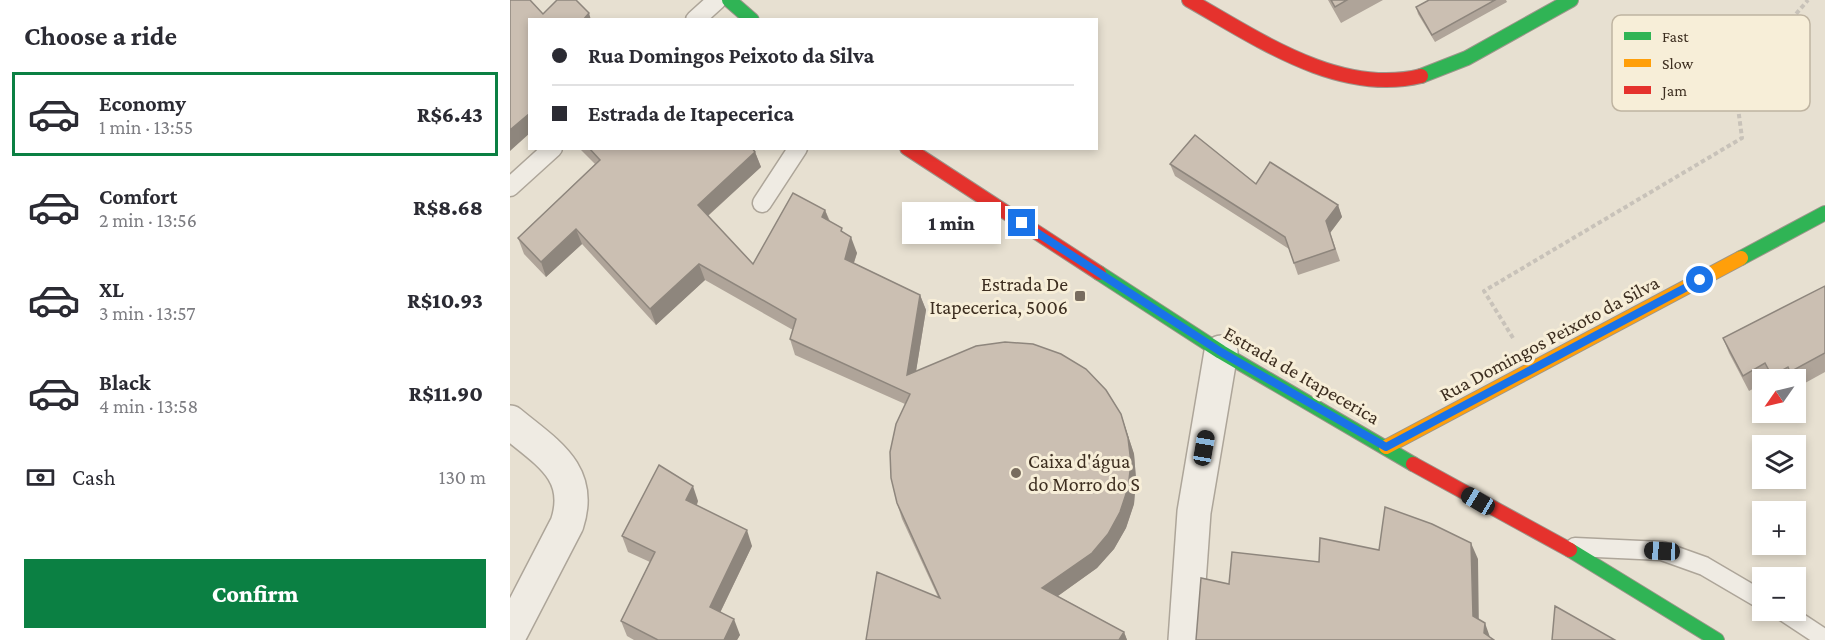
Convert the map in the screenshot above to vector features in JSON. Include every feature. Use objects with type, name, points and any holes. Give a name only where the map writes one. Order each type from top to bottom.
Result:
[{"type":"main road","points":[[729,0],[750,18]]},
{"type":"main road","points":[[1189,0],[1280,52],[1368,82],[1402,81],[1436,71],[1571,0]]},
{"type":"main road","name":"Estrada de Itapecerica","points":[[910,150],[1221,352],[1478,501],[1564,547],[1717,640]]},
{"type":"main road","name":"Rua Domingos Peixoto da Silva","points":[[1386,447],[1825,213]]},
{"type":"street","points":[[1185,640],[1194,512],[1221,352]]},
{"type":"street","points":[[510,422],[561,466],[572,491],[572,508],[567,524],[510,634]]},
{"type":"lane","points":[[697,18],[717,0]]},
{"type":"lane","points":[[510,187],[551,150]]},
{"type":"lane","points":[[762,203],[797,150]]},
{"type":"lane","points":[[1564,547],[1662,551],[1704,566],[1752,594]]},
{"type":"lane","points":[[1798,621],[1825,639]]},
{"type":"path","points":[[1795,15],[1808,0]]},
{"type":"path","points":[[1532,370],[1484,291],[1742,138],[1738,111]]},
{"type":"building","points":[[510,0],[530,0],[543,14],[557,0],[576,0],[589,13],[585,18],[528,18],[528,115],[510,130]]},
{"type":"building","points":[[1331,0],[1347,0],[1335,7]]},
{"type":"building","points":[[1429,0],[1495,0],[1432,35],[1416,7]]},
{"type":"building","points":[[1195,135],[1256,184],[1270,162],[1338,205],[1326,221],[1335,249],[1294,263],[1285,237],[1170,164]]},
{"type":"building","points":[[591,150],[754,150],[755,152],[698,205],[753,264],[793,193],[825,210],[822,217],[842,228],[841,231],[851,237],[845,259],[920,295],[907,375],[976,346],[1005,342],[1033,344],[1061,354],[1086,369],[1106,390],[1121,414],[1128,438],[1131,463],[1128,488],[1120,512],[1108,534],[1092,553],[1042,588],[1124,632],[1119,640],[866,640],[877,572],[940,598],[897,503],[891,478],[890,452],[896,424],[910,394],[790,339],[796,319],[699,264],[650,309],[576,229],[541,262],[518,238],[600,160]]},
{"type":"building","points":[[1825,286],[1825,353],[1796,369],[1788,367],[1768,369],[1765,363],[1743,376],[1723,338]]},
{"type":"building","points":[[659,465],[693,486],[686,500],[747,530],[710,607],[734,619],[724,640],[658,640],[621,621],[655,552],[622,536]]},
{"type":"building","points":[[1385,507],[1432,524],[1471,543],[1473,616],[1485,623],[1484,633],[1494,640],[1196,640],[1201,578],[1229,584],[1232,552],[1319,562],[1320,538],[1379,550]]},
{"type":"building","points":[[1555,606],[1615,640],[1552,640]]},
{"type":"traffic: fast","points":[[729,0],[750,18]]},
{"type":"traffic: fast","points":[[1421,76],[1467,58],[1571,0]]},
{"type":"traffic: fast","points":[[1741,258],[1825,213]]},
{"type":"traffic: fast","points":[[1099,273],[1221,352],[1413,464]]},
{"type":"traffic: fast","points":[[1570,550],[1717,640]]},
{"type":"traffic: slow","points":[[1386,447],[1741,258]]},
{"type":"traffic: jam","points":[[1189,0],[1271,46],[1330,71],[1360,78],[1390,80],[1421,76]]},
{"type":"traffic: jam","points":[[910,150],[1099,273]]},
{"type":"traffic: jam","points":[[1413,464],[1570,550]]},
{"type":"place","name":"Estrada De Itapecerica, 5006","points":[[1080,296]]},
{"type":"place","name":"Caixa d'água do Morro do S","points":[[1016,473]]},
{"type":"route","points":[[1022,223],[1221,352],[1386,447],[1700,280]]}]
